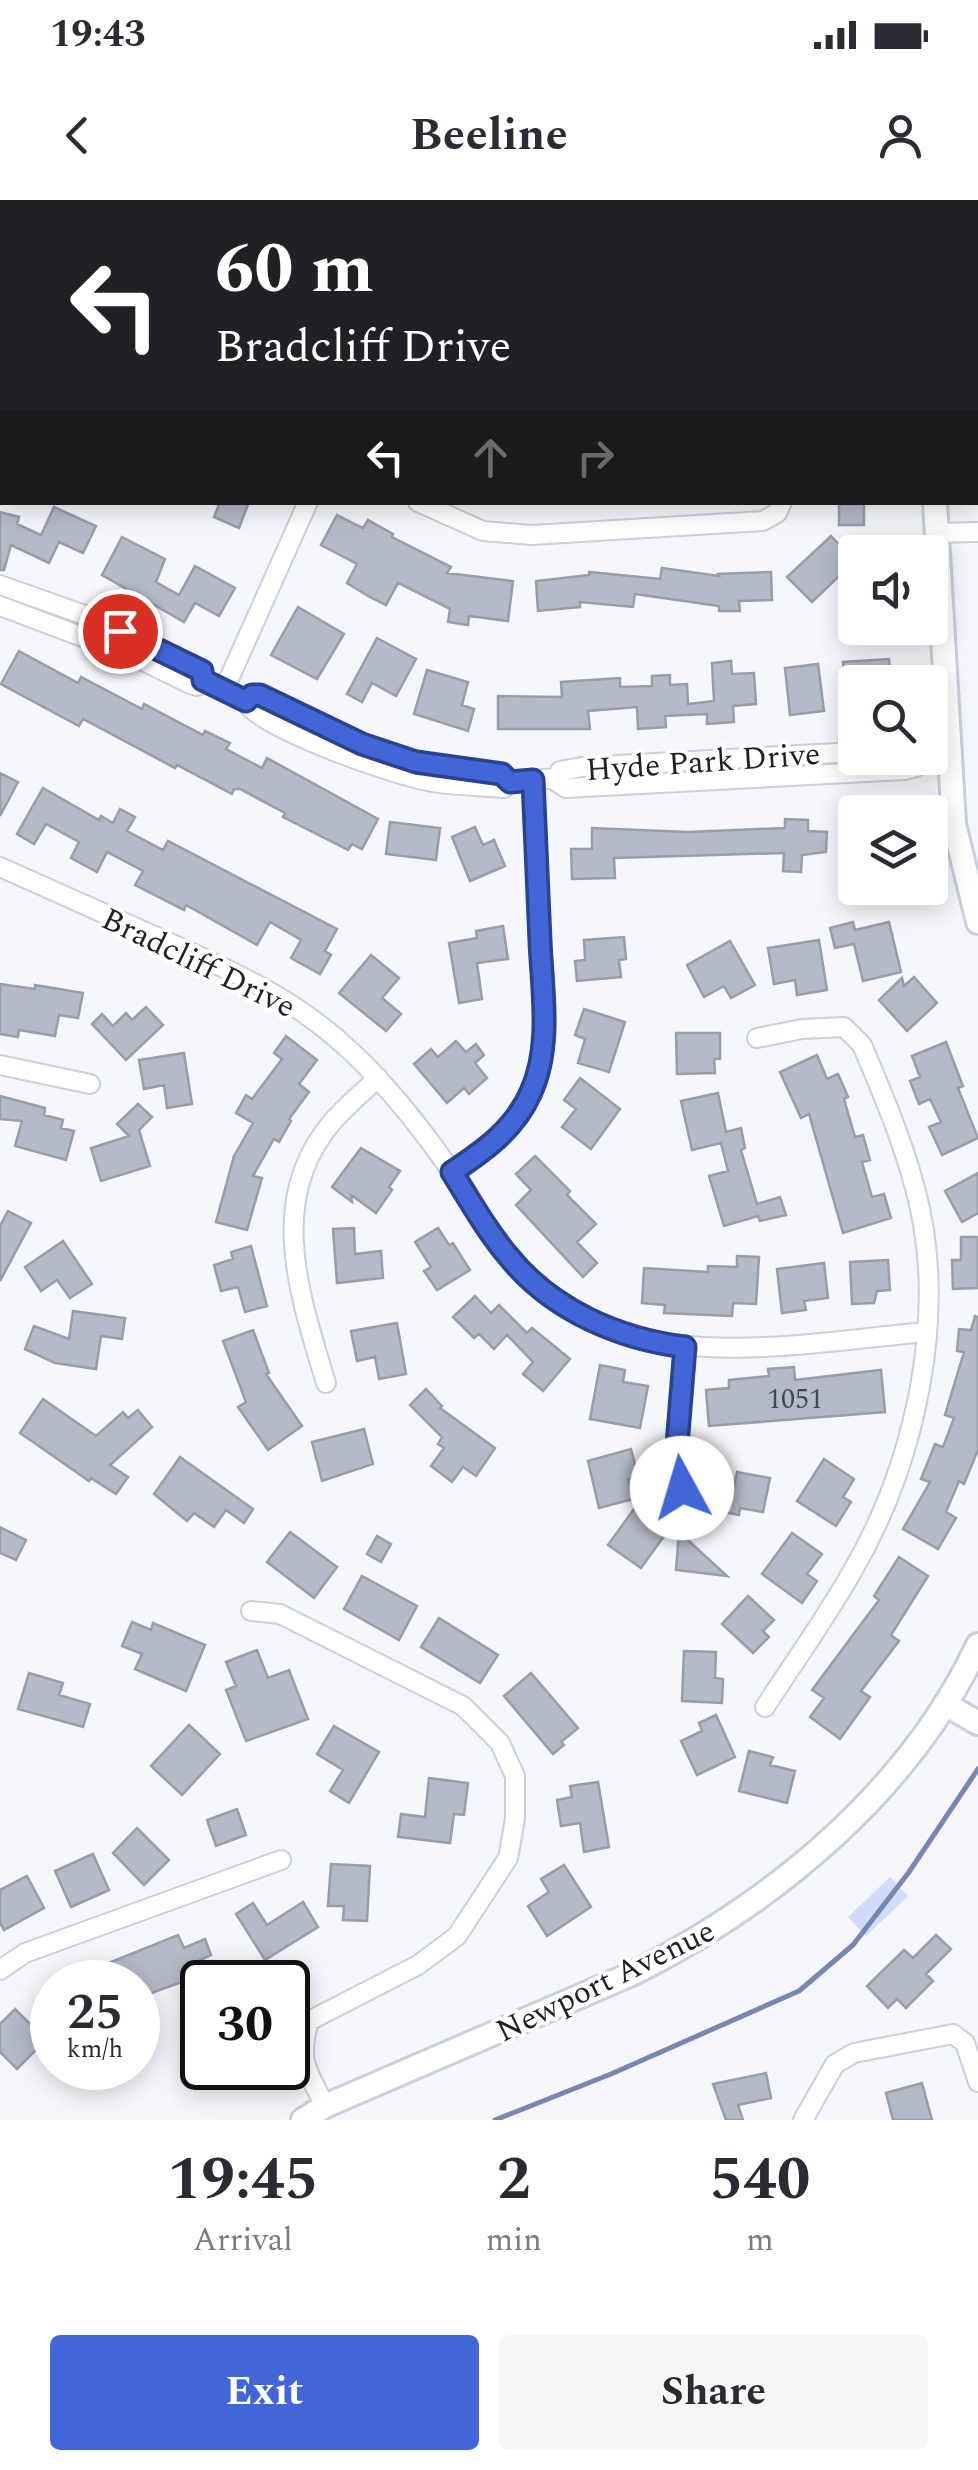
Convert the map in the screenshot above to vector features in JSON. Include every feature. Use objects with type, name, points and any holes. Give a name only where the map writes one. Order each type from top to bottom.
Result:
[{"type":"main road","points":[[935,505],[943,665]]},
{"type":"main road","points":[[948,758],[954,824],[978,922]]},
{"type":"main road","name":"Newport Avenue","points":[[303,2120],[326,2106],[634,1973],[714,1929],[806,1862],[854,1815],[899,1766],[945,1704],[978,1644]]},
{"type":"main road","points":[[945,1704],[978,1723]]},
{"type":"street","points":[[224,690],[307,505]]},
{"type":"street","points":[[425,505],[483,531],[532,535],[763,521],[778,513],[781,505]]},
{"type":"street","points":[[937,532],[978,532]]},
{"type":"street","name":"Hyde Park Drive","points":[[0,585],[93,618],[202,671],[203,680]]},
{"type":"street","name":"Hyde Park Drive","points":[[0,606],[133,656],[190,684],[197,686],[203,680]]},
{"type":"street","name":"Hyde Park Drive","points":[[203,680],[246,701],[252,695],[260,695],[362,744],[416,762],[502,774],[510,782],[555,778],[560,771],[582,767],[838,753]]},
{"type":"street","name":"Hyde Park Drive","points":[[555,778],[558,785],[566,788],[838,774]]},
{"type":"street","points":[[452,1172],[499,1138],[513,1121],[531,1092],[541,1060],[544,1016],[533,780]]},
{"type":"street","name":"Bradcliff Drive","points":[[0,867],[218,964],[270,991],[336,1037],[378,1078],[452,1172],[509,1258],[534,1283],[610,1331],[656,1344],[685,1347],[739,1347],[928,1332]]},
{"type":"street","points":[[757,1038],[802,1029],[844,1028],[862,1045],[916,1190],[926,1240],[928,1332],[907,1443],[885,1502],[854,1570],[765,1707]]},
{"type":"street","points":[[0,1065],[90,1084]]},
{"type":"street","points":[[326,1383],[293,1260],[293,1212],[314,1147],[332,1122],[378,1078]]},
{"type":"street","points":[[682,1488],[677,1445],[685,1347]]},
{"type":"street","points":[[251,1611],[280,1614],[463,1706],[500,1743],[515,1776],[515,1818],[508,1858],[456,1936],[418,1965],[310,2021],[300,2048],[326,2106]]},
{"type":"street","points":[[0,1970],[25,1953],[281,1860]]},
{"type":"street","points":[[803,2120],[835,2064],[854,2053],[904,2042],[953,2034],[965,2043],[978,2082]]},
{"type":"shaded area","points":[[890,1877],[908,1896],[866,1936],[848,1917]]},
{"type":"building","points":[[219,505],[248,505],[239,528],[214,517]]},
{"type":"building","points":[[839,505],[864,505],[864,525],[839,525]]},
{"type":"building","points":[[54,507],[96,526],[83,553],[59,542],[49,563],[11,545],[4,570],[0,570],[0,512],[19,517],[17,524],[41,535]]},
{"type":"building","points":[[337,515],[363,528],[368,520],[451,567],[447,573],[513,581],[508,621],[469,616],[468,625],[448,622],[450,609],[398,583],[386,605],[347,583],[357,564],[321,545]]},
{"type":"building","points":[[831,536],[838,543],[838,577],[812,602],[787,577]]},
{"type":"building","points":[[122,537],[165,559],[156,582],[179,595],[195,566],[235,588],[219,616],[195,603],[184,622],[102,575]]},
{"type":"building","points":[[662,568],[719,576],[771,572],[772,600],[739,601],[740,611],[719,611],[719,606],[635,594],[633,607],[580,602],[580,607],[538,611],[536,581],[589,572],[660,579]]},
{"type":"building","points":[[298,607],[344,634],[317,679],[271,655]]},
{"type":"building","points":[[377,638],[416,659],[396,696],[372,683],[362,702],[347,694]]},
{"type":"building","points":[[19,651],[78,683],[81,677],[142,709],[144,704],[203,735],[205,731],[230,743],[226,749],[262,768],[267,758],[378,819],[362,849],[352,844],[348,850],[283,817],[285,813],[240,789],[234,789],[232,794],[83,719],[79,726],[1,684]]},
{"type":"building","points":[[889,659],[890,665],[843,665],[843,662]]},
{"type":"building","points":[[731,661],[732,674],[754,673],[756,704],[733,706],[734,722],[707,724],[707,714],[665,716],[666,727],[638,729],[637,707],[588,711],[590,729],[498,729],[498,696],[562,697],[561,682],[620,678],[620,687],[652,686],[652,676],[670,675],[670,685],[687,684],[688,704],[714,701],[712,663]]},
{"type":"building","points":[[818,664],[824,711],[790,715],[785,668]]},
{"type":"building","points":[[427,670],[468,682],[462,705],[474,709],[468,731],[414,714]]},
{"type":"building","points":[[0,773],[18,782],[0,816]]},
{"type":"building","points":[[43,788],[99,820],[101,816],[113,823],[120,809],[135,817],[127,831],[163,850],[168,841],[337,929],[325,951],[331,955],[320,974],[291,958],[301,940],[270,922],[257,945],[186,905],[184,910],[135,885],[143,871],[107,852],[97,872],[71,858],[79,842],[46,824],[34,844],[17,834]]},
{"type":"building","points":[[785,819],[808,820],[808,831],[827,832],[826,852],[802,855],[801,872],[783,871],[784,853],[614,858],[615,878],[572,879],[571,849],[592,849],[592,828],[688,832],[785,828]]},
{"type":"building","points":[[390,822],[440,828],[436,860],[386,854]]},
{"type":"building","points":[[475,827],[483,845],[494,840],[505,866],[470,881],[452,837]]},
{"type":"building","points":[[853,922],[855,930],[889,922],[901,972],[863,981],[854,944],[835,948],[830,928]]},
{"type":"building","points":[[503,926],[508,959],[477,963],[482,999],[459,1003],[449,943],[477,938],[476,931]]},
{"type":"building","points":[[624,937],[626,959],[619,960],[621,977],[577,981],[575,961],[585,960],[584,940]]},
{"type":"building","points":[[819,940],[827,990],[797,995],[795,980],[774,984],[768,948]]},
{"type":"building","points":[[730,941],[755,985],[731,998],[724,986],[704,997],[687,965]]},
{"type":"building","points":[[371,955],[399,978],[382,998],[401,1014],[386,1031],[339,993]]},
{"type":"building","points":[[914,977],[937,1003],[907,1031],[879,1000],[902,978],[904,986]]},
{"type":"building","points":[[0,984],[83,993],[78,1018],[59,1015],[55,1036],[19,1030],[18,1037],[0,1034]]},
{"type":"building","points":[[146,1007],[163,1025],[126,1060],[92,1024],[102,1014],[113,1026],[126,1013],[132,1020]]},
{"type":"building","points":[[584,1009],[625,1022],[609,1072],[578,1063],[585,1039],[575,1035]]},
{"type":"building","points":[[676,1033],[720,1033],[720,1059],[714,1059],[715,1073],[677,1074]]},
{"type":"building","points":[[286,1036],[317,1060],[299,1084],[309,1092],[289,1119],[279,1142],[274,1139],[253,1176],[262,1178],[247,1230],[216,1222],[234,1156],[253,1123],[236,1113],[246,1095],[252,1099],[282,1059],[274,1053]]},
{"type":"building","points":[[456,1041],[466,1052],[476,1044],[484,1055],[475,1063],[487,1078],[469,1094],[464,1088],[447,1103],[414,1064],[431,1049],[438,1057]]},
{"type":"building","points":[[946,1042],[963,1086],[958,1088],[978,1138],[942,1155],[929,1127],[941,1122],[930,1099],[919,1104],[910,1081],[920,1077],[912,1056]]},
{"type":"building","points":[[184,1053],[192,1104],[167,1108],[164,1085],[144,1089],[139,1060]]},
{"type":"building","points":[[817,1055],[827,1079],[838,1074],[848,1097],[844,1099],[855,1137],[863,1135],[870,1160],[862,1162],[872,1197],[884,1194],[891,1218],[843,1233],[809,1114],[801,1118],[780,1072]]},
{"type":"building","points":[[580,1078],[620,1109],[591,1149],[562,1127],[576,1109],[564,1100]]},
{"type":"building","points":[[718,1093],[726,1132],[741,1128],[745,1148],[741,1150],[757,1204],[780,1197],[786,1215],[760,1221],[758,1216],[724,1226],[709,1176],[728,1171],[721,1143],[692,1150],[681,1101]]},
{"type":"building","points":[[0,1096],[45,1108],[44,1115],[63,1120],[61,1128],[74,1131],[66,1160],[15,1146],[22,1121],[0,1119]]},
{"type":"building","points":[[138,1104],[152,1117],[139,1130],[150,1166],[101,1181],[91,1148],[129,1136],[117,1124]]},
{"type":"building","points":[[361,1148],[400,1171],[376,1213],[332,1187]]},
{"type":"building","points":[[535,1156],[596,1224],[577,1242],[597,1263],[583,1277],[516,1205],[531,1190],[516,1174]]},
{"type":"building","points":[[978,1173],[978,1213],[962,1222],[945,1191]]},
{"type":"building","points":[[8,1211],[31,1223],[0,1281],[0,1226]]},
{"type":"building","points":[[354,1228],[355,1254],[381,1251],[383,1278],[337,1283],[333,1229]]},
{"type":"building","points":[[438,1228],[470,1270],[437,1290],[424,1271],[431,1267],[415,1242]]},
{"type":"building","points":[[961,1237],[978,1237],[978,1288],[953,1289],[952,1260],[961,1260]]},
{"type":"building","points":[[63,1241],[92,1284],[70,1298],[57,1280],[41,1291],[25,1267]]},
{"type":"building","points":[[251,1246],[267,1306],[245,1312],[238,1287],[221,1291],[214,1265],[233,1259],[231,1252]]},
{"type":"building","points":[[737,1256],[759,1257],[756,1304],[733,1303],[732,1316],[664,1313],[665,1305],[642,1303],[644,1268],[708,1272],[708,1266],[737,1267]]},
{"type":"building","points":[[888,1260],[890,1290],[877,1291],[874,1303],[852,1304],[850,1262]]},
{"type":"building","points":[[824,1263],[828,1298],[804,1301],[806,1310],[782,1313],[777,1269]]},
{"type":"building","points":[[475,1296],[491,1313],[499,1305],[527,1333],[532,1328],[570,1359],[543,1391],[523,1374],[533,1362],[507,1335],[494,1349],[479,1334],[474,1338],[453,1317]]},
{"type":"building","points":[[73,1311],[125,1318],[122,1339],[101,1336],[96,1369],[55,1363],[25,1349],[34,1326],[69,1339]]},
{"type":"building","points":[[975,1316],[978,1450],[964,1484],[959,1481],[946,1512],[956,1518],[938,1549],[903,1529],[930,1482],[921,1479],[935,1444],[943,1447],[954,1418],[945,1415],[964,1352],[957,1351],[959,1329],[971,1330]]},
{"type":"building","points":[[397,1323],[406,1374],[379,1379],[375,1357],[357,1361],[351,1331]]},
{"type":"building","points":[[253,1330],[269,1373],[266,1374],[302,1426],[268,1450],[238,1407],[246,1402],[223,1341]]},
{"type":"building","points":[[600,1365],[625,1370],[623,1382],[648,1386],[640,1428],[590,1419]]},
{"type":"building","points":[[794,1367],[795,1380],[881,1370],[885,1412],[709,1426],[706,1390],[729,1388],[729,1380],[769,1376],[768,1369]]},
{"type":"building","points":[[426,1389],[440,1408],[495,1448],[476,1476],[463,1467],[452,1482],[431,1466],[444,1448],[438,1444],[442,1437],[410,1405]]},
{"type":"building","points":[[43,1399],[96,1436],[123,1412],[128,1418],[138,1410],[152,1427],[110,1465],[128,1477],[116,1494],[91,1478],[89,1481],[20,1433]]},
{"type":"building","points":[[364,1429],[373,1464],[322,1481],[312,1442]]},
{"type":"building","points":[[631,1449],[638,1476],[628,1479],[633,1499],[599,1508],[588,1461]]},
{"type":"building","points":[[180,1457],[253,1509],[244,1523],[226,1510],[214,1527],[194,1513],[187,1521],[154,1494]]},
{"type":"building","points":[[824,1459],[854,1479],[843,1497],[851,1502],[836,1526],[797,1501]]},
{"type":"building","points":[[737,1472],[770,1478],[763,1512],[740,1508],[739,1515],[719,1511],[724,1485],[734,1487]]},
{"type":"building","points":[[634,1509],[667,1532],[641,1568],[608,1545]]},
{"type":"building","points":[[0,1527],[26,1540],[16,1560],[0,1553]]},
{"type":"building","points":[[290,1532],[337,1567],[314,1598],[267,1562]]},
{"type":"building","points":[[679,1532],[727,1576],[676,1570]]},
{"type":"building","points":[[792,1533],[822,1554],[807,1574],[817,1581],[802,1603],[762,1574]]},
{"type":"building","points":[[377,1536],[391,1544],[381,1562],[367,1554]]},
{"type":"building","points":[[899,1557],[928,1576],[891,1635],[899,1641],[861,1691],[870,1697],[840,1739],[810,1717],[824,1698],[812,1690],[879,1600],[874,1596]]},
{"type":"building","points":[[362,1576],[417,1606],[399,1640],[344,1609]]},
{"type":"building","points":[[748,1596],[774,1620],[763,1631],[769,1637],[753,1653],[722,1624]]},
{"type":"building","points":[[439,1618],[498,1655],[480,1683],[421,1647]]},
{"type":"building","points":[[132,1622],[151,1630],[153,1623],[205,1645],[186,1691],[135,1669],[142,1654],[122,1646]]},
{"type":"building","points":[[257,1650],[268,1678],[289,1670],[308,1719],[246,1741],[226,1690],[236,1686],[226,1662]]},
{"type":"building","points":[[684,1651],[716,1652],[715,1678],[723,1679],[722,1703],[682,1701]]},
{"type":"building","points":[[29,1673],[63,1683],[59,1695],[90,1704],[83,1727],[18,1709]]},
{"type":"building","points":[[531,1673],[578,1728],[553,1754],[504,1696]]},
{"type":"building","points":[[716,1715],[735,1757],[697,1775],[681,1741],[702,1731],[699,1723]]},
{"type":"building","points":[[189,1725],[220,1754],[182,1795],[151,1766]]},
{"type":"building","points":[[334,1726],[379,1752],[349,1803],[330,1791],[343,1770],[317,1754]]},
{"type":"building","points":[[749,1751],[773,1757],[770,1765],[795,1771],[787,1803],[739,1791]]},
{"type":"building","points":[[429,1778],[468,1783],[464,1815],[454,1814],[450,1843],[398,1837],[401,1814],[425,1817]]},
{"type":"building","points":[[598,1782],[609,1847],[584,1852],[580,1823],[561,1826],[557,1800],[572,1797],[570,1786]]},
{"type":"building","points":[[237,1809],[246,1835],[216,1846],[207,1820]]},
{"type":"building","points":[[137,1828],[169,1860],[144,1885],[113,1853]]},
{"type":"building","points":[[93,1854],[109,1890],[71,1907],[55,1871]]},
{"type":"building","points":[[331,1864],[370,1866],[367,1921],[343,1920],[344,1906],[328,1906]]},
{"type":"building","points":[[564,1865],[591,1907],[547,1936],[528,1906],[549,1892],[541,1879]]},
{"type":"building","points":[[27,1876],[44,1908],[4,1930],[0,1923],[0,1890]]},
{"type":"building","points":[[303,1902],[318,1927],[265,1960],[236,1914],[253,1903],[267,1925]]},
{"type":"building","points":[[178,1935],[184,1948],[205,1939],[211,1955],[200,1960],[180,1960],[180,1983],[160,1990],[160,1960],[116,1960]]},
{"type":"building","points":[[936,1935],[951,1949],[926,1974],[933,1981],[906,2008],[897,1999],[888,2008],[867,1986],[904,1950],[913,1958]]},
{"type":"building","points":[[15,2009],[30,2024],[30,2056],[17,2069],[0,2052],[0,2024]]},
{"type":"building","points":[[766,2073],[771,2098],[738,2105],[743,2120],[726,2120],[713,2084]]},
{"type":"building","points":[[922,2083],[932,2120],[893,2120],[886,2093]]},
{"type":"waterway","points":[[495,2120],[799,1991],[853,1945],[909,1872],[978,1769]]},
{"type":"route","points":[[120,631],[202,671],[203,680],[246,701],[252,695],[260,695],[362,744],[416,762],[506,774],[510,782],[533,780],[544,1016],[541,1060],[531,1092],[513,1121],[499,1138],[452,1172],[509,1258],[534,1283],[610,1331],[656,1344],[685,1347],[677,1445],[682,1488]]}]
